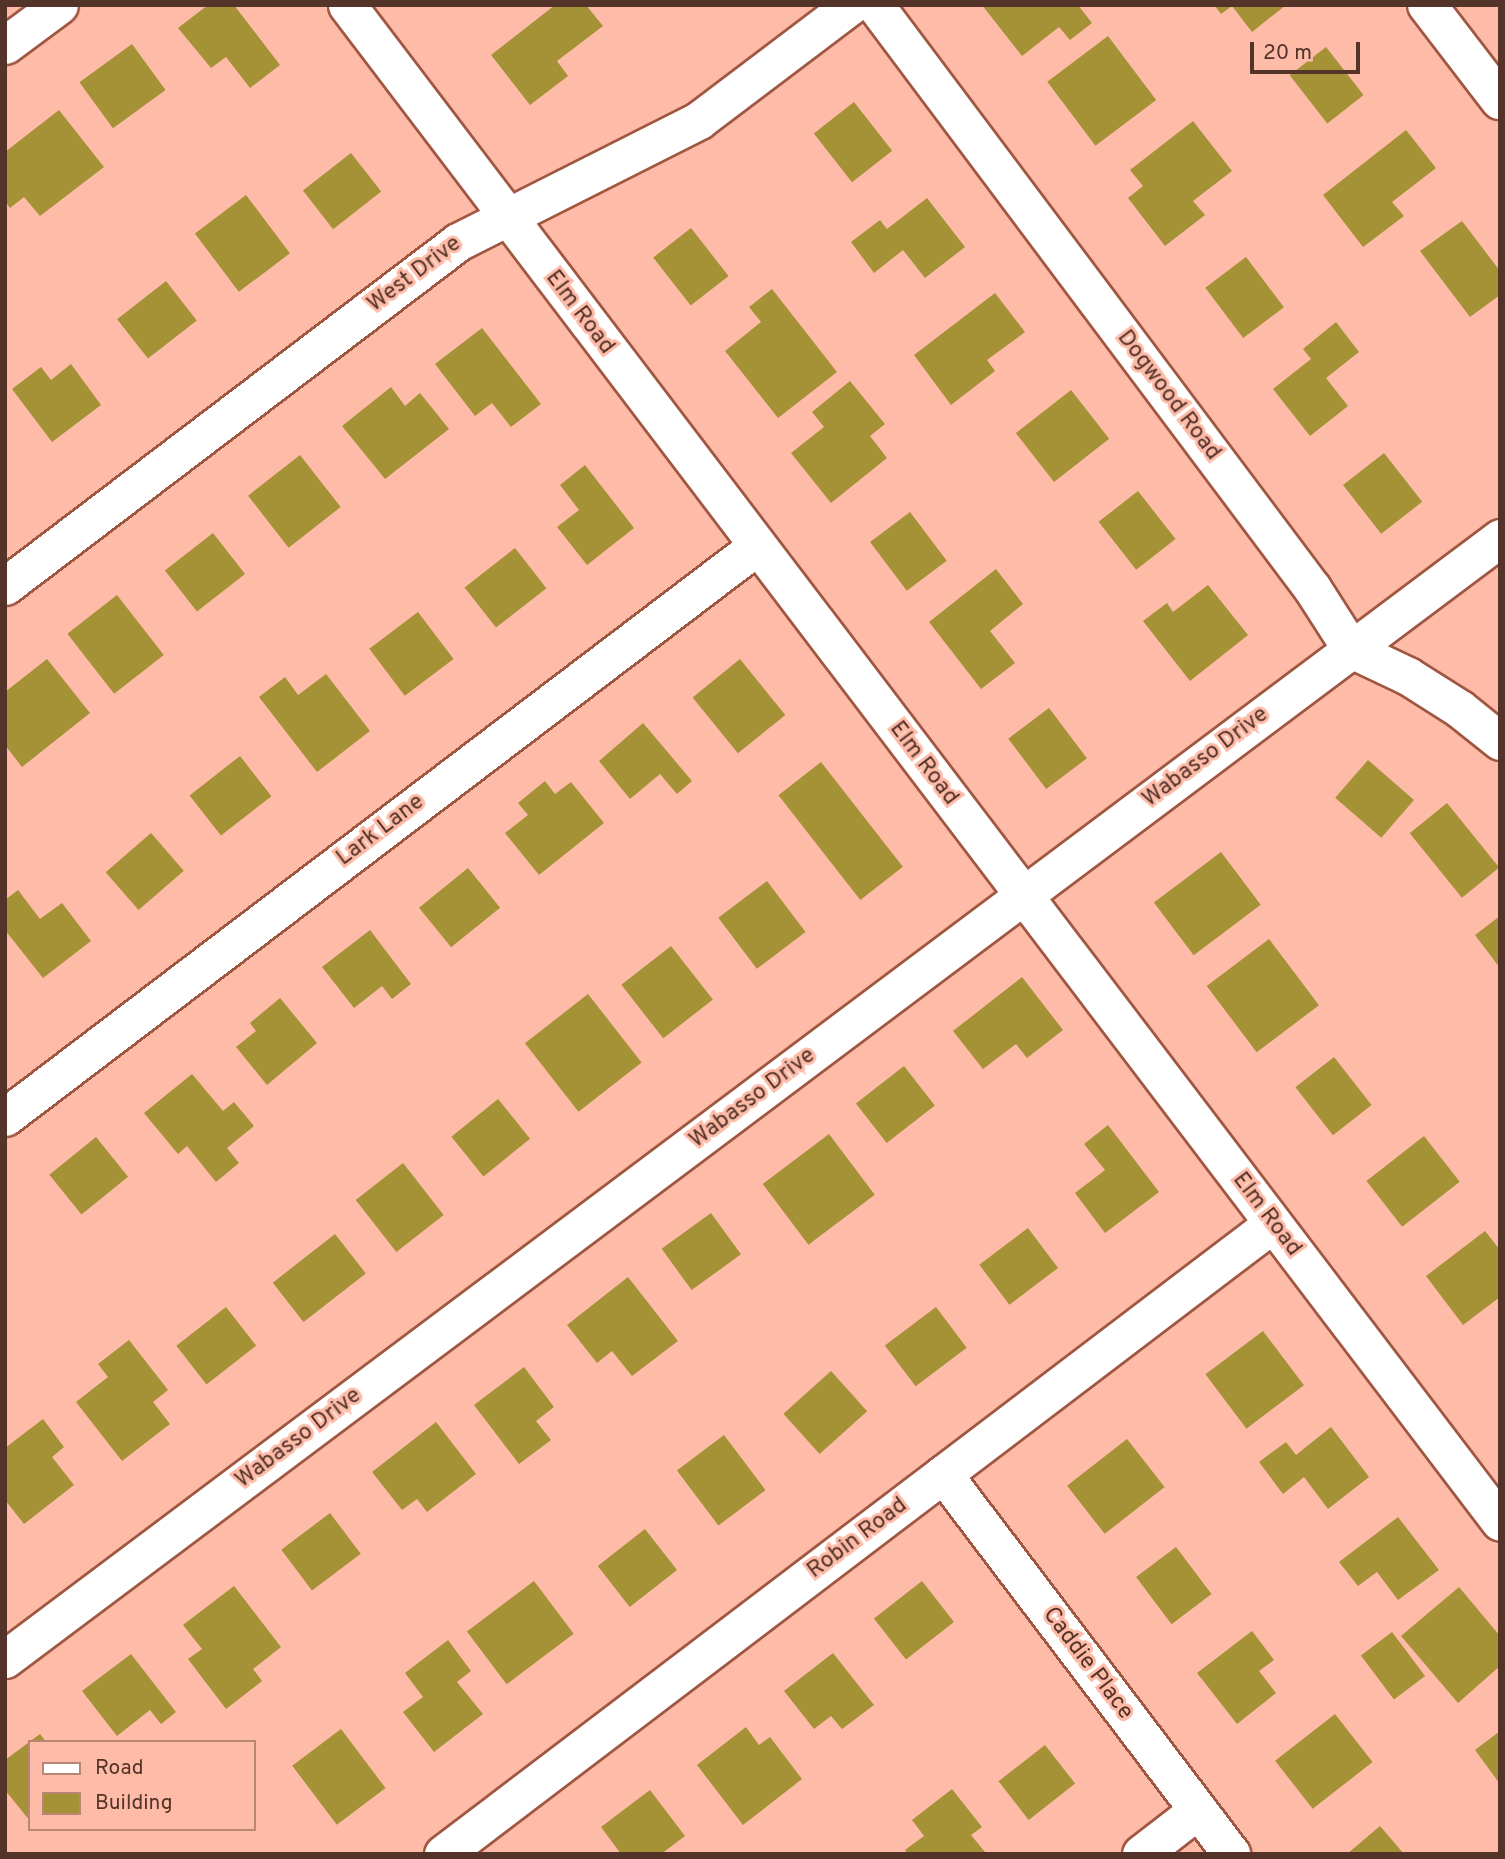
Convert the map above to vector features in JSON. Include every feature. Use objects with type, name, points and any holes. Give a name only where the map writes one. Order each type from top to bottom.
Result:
[{"type":"street","points":[[5,45],[59,5]]},
{"type":"street","name":"Elm Road","points":[[346,5],[1500,1522]]},
{"type":"street","name":"West Drive","points":[[5,586],[458,242],[506,215],[699,120],[851,5]]},
{"type":"street","name":"Dogwood Road","points":[[876,5],[1312,588],[1350,649]]},
{"type":"street","points":[[1427,5],[1500,100]]},
{"type":"street","name":"Wabasso Drive","points":[[5,1659],[1500,538]]},
{"type":"street","name":"Lark Lane","points":[[5,1116],[757,546]]},
{"type":"street","points":[[1350,649],[1409,676],[1460,709],[1500,741]]},
{"type":"street","name":"Robin Road","points":[[443,1854],[1272,1224]]},
{"type":"street","name":"Caddie Place","points":[[943,1474],[1231,1854]]},
{"type":"street","points":[[1140,1854],[1198,1810]]},
{"type":"building","points":[[208,5],[234,5],[280,65],[250,88],[226,57],[211,68],[178,28]]},
{"type":"building","points":[[555,5],[586,5],[603,26],[557,61],[568,76],[530,105],[491,55]]},
{"type":"building","points":[[982,5],[1078,5],[1092,23],[1070,40],[1059,27],[1022,56]]},
{"type":"building","points":[[1214,5],[1286,5],[1252,32],[1232,6],[1221,14]]},
{"type":"building","points":[[1108,36],[1156,100],[1095,146],[1047,82]]},
{"type":"building","points":[[132,44],[166,90],[113,128],[79,82]]},
{"type":"building","points":[[1326,47],[1364,95],[1327,123],[1290,75]]},
{"type":"building","points":[[854,102],[892,151],[852,182],[814,133]]},
{"type":"building","points":[[59,110],[104,167],[40,216],[24,197],[10,208],[5,201],[5,152]]},
{"type":"building","points":[[1193,121],[1232,171],[1193,201],[1205,215],[1165,246],[1128,198],[1143,186],[1130,170]]},
{"type":"building","points":[[1406,130],[1436,168],[1392,202],[1404,216],[1363,247],[1323,195]]},
{"type":"building","points":[[351,153],[381,192],[333,229],[303,191]]},
{"type":"building","points":[[246,195],[290,253],[239,292],[195,234]]},
{"type":"building","points":[[927,198],[965,247],[925,278],[903,250],[874,273],[851,242],[880,220],[887,229]]},
{"type":"building","points":[[1462,221],[1500,271],[1500,295],[1470,317],[1420,251]]},
{"type":"building","points":[[691,228],[729,276],[691,306],[653,258]]},
{"type":"building","points":[[1246,257],[1284,307],[1243,338],[1205,288]]},
{"type":"building","points":[[166,281],[197,320],[148,359],[117,319]]},
{"type":"building","points":[[772,289],[837,372],[778,418],[725,351],[761,322],[749,307]]},
{"type":"building","points":[[995,293],[1025,332],[987,360],[995,371],[951,405],[914,355]]},
{"type":"building","points":[[1336,322],[1359,352],[1326,378],[1348,406],[1310,436],[1273,389],[1311,359],[1303,349]]},
{"type":"building","points":[[482,328],[541,404],[511,427],[492,403],[475,416],[435,364]]},
{"type":"building","points":[[71,364],[101,405],[52,442],[12,389],[41,367],[51,380]]},
{"type":"building","points":[[850,381],[885,424],[870,436],[887,458],[831,503],[791,453],[824,427],[812,412]]},
{"type":"building","points":[[391,387],[405,406],[420,393],[449,429],[385,479],[342,426]]},
{"type":"building","points":[[1071,390],[1109,439],[1054,482],[1016,433]]},
{"type":"building","points":[[1384,453],[1422,502],[1381,534],[1343,485]]},
{"type":"building","points":[[300,455],[341,507],[289,548],[248,496]]},
{"type":"building","points":[[585,465],[634,528],[587,565],[557,527],[579,510],[560,485]]},
{"type":"building","points":[[1138,491],[1176,539],[1136,570],[1099,522]]},
{"type":"building","points":[[910,512],[947,561],[907,591],[870,542]]},
{"type":"building","points":[[213,533],[245,574],[197,612],[165,571]]},
{"type":"building","points":[[515,548],[546,588],[496,628],[465,587]]},
{"type":"building","points":[[996,569],[1023,604],[990,631],[1015,663],[981,689],[929,622]]},
{"type":"building","points":[[1208,585],[1248,635],[1190,681],[1143,621],[1167,603],[1173,612]]},
{"type":"building","points":[[117,595],[164,655],[114,694],[67,634]]},
{"type":"building","points":[[418,612],[454,659],[405,696],[369,649]]},
{"type":"building","points":[[47,659],[90,713],[22,767],[5,745],[5,692]]},
{"type":"building","points":[[740,659],[785,715],[738,753],[693,697]]},
{"type":"building","points":[[326,674],[370,731],[317,772],[259,697],[285,677],[298,695]]},
{"type":"building","points":[[1049,708],[1087,758],[1046,789],[1008,739]]},
{"type":"building","points":[[643,723],[692,781],[677,794],[660,774],[630,799],[599,761]]},
{"type":"building","points":[[240,756],[271,796],[221,836],[190,795]]},
{"type":"building","points":[[1368,760],[1414,800],[1381,838],[1335,798]]},
{"type":"building","points":[[821,762],[903,867],[860,900],[778,795]]},
{"type":"building","points":[[545,781],[555,794],[571,782],[604,823],[539,875],[505,833],[528,815],[518,803]]},
{"type":"building","points":[[1447,803],[1499,868],[1462,898],[1410,833]]},
{"type":"building","points":[[151,833],[184,871],[139,910],[106,872]]},
{"type":"building","points":[[1221,852],[1261,905],[1194,955],[1154,903]]},
{"type":"building","points":[[468,868],[500,908],[451,947],[419,908]]},
{"type":"building","points":[[767,881],[806,932],[757,969],[718,918]]},
{"type":"building","points":[[18,890],[40,919],[62,903],[91,941],[43,978],[5,930],[5,900]]},
{"type":"building","points":[[1500,916],[1500,968],[1475,935]]},
{"type":"building","points":[[370,930],[411,984],[392,999],[382,986],[354,1008],[322,967]]},
{"type":"building","points":[[1269,939],[1319,1005],[1257,1052],[1207,986]]},
{"type":"building","points":[[671,946],[713,1000],[663,1038],[621,985]]},
{"type":"building","points":[[1022,977],[1063,1030],[1027,1058],[1016,1044],[983,1069],[953,1031]]},
{"type":"building","points":[[588,994],[642,1063],[579,1112],[525,1043]]},
{"type":"building","points":[[280,998],[317,1043],[267,1085],[236,1047],[256,1031],[250,1023]]},
{"type":"building","points":[[1334,1057],[1372,1105],[1333,1135],[1295,1087]]},
{"type":"building","points":[[904,1066],[935,1105],[887,1143],[856,1104]]},
{"type":"building","points":[[192,1074],[223,1111],[234,1102],[254,1126],[227,1148],[239,1163],[216,1182],[187,1146],[178,1154],[144,1113]]},
{"type":"building","points":[[498,1099],[530,1139],[483,1176],[451,1137]]},
{"type":"building","points":[[1108,1125],[1159,1192],[1105,1233],[1075,1193],[1105,1170],[1084,1144]]},
{"type":"building","points":[[829,1134],[875,1195],[808,1245],[763,1184]]},
{"type":"building","points":[[1424,1136],[1460,1182],[1402,1227],[1366,1181]]},
{"type":"building","points":[[96,1137],[128,1177],[81,1214],[49,1175]]},
{"type":"building","points":[[403,1163],[444,1215],[396,1252],[356,1200]]},
{"type":"building","points":[[711,1213],[741,1254],[692,1290],[662,1249]]},
{"type":"building","points":[[1028,1228],[1058,1268],[1009,1305],[979,1265]]},
{"type":"building","points":[[1485,1231],[1500,1250],[1500,1297],[1463,1325],[1426,1276]]},
{"type":"building","points":[[335,1234],[366,1273],[304,1322],[273,1283]]},
{"type":"building","points":[[628,1277],[678,1341],[632,1376],[612,1351],[597,1363],[567,1325]]},
{"type":"building","points":[[226,1307],[256,1346],[207,1384],[176,1346]]},
{"type":"building","points":[[936,1307],[967,1348],[916,1386],[885,1346]]},
{"type":"building","points":[[1263,1331],[1304,1385],[1246,1429],[1205,1374]]},
{"type":"building","points":[[129,1340],[168,1390],[153,1402],[170,1424],[122,1461],[76,1402],[108,1377],[98,1364]]},
{"type":"building","points":[[524,1367],[554,1407],[536,1421],[551,1440],[519,1464],[474,1405]]},
{"type":"building","points":[[831,1371],[867,1411],[820,1454],[783,1414]]},
{"type":"building","points":[[43,1419],[64,1447],[52,1457],[74,1485],[24,1524],[5,1500],[5,1448]]},
{"type":"building","points":[[436,1422],[476,1474],[427,1512],[417,1499],[402,1510],[372,1472]]},
{"type":"building","points":[[1331,1427],[1369,1477],[1328,1509],[1304,1477],[1283,1494],[1259,1462],[1286,1442],[1296,1455]]},
{"type":"building","points":[[724,1435],[766,1490],[718,1526],[677,1471]]},
{"type":"building","points":[[1127,1439],[1165,1487],[1105,1534],[1067,1486]]},
{"type":"building","points":[[330,1513],[361,1554],[312,1590],[281,1550]]},
{"type":"building","points":[[1398,1517],[1439,1570],[1398,1600],[1377,1572],[1358,1586],[1339,1562]]},
{"type":"building","points":[[645,1529],[677,1570],[630,1607],[598,1566]]},
{"type":"building","points":[[1176,1547],[1212,1594],[1172,1624],[1136,1577]]},
{"type":"building","points":[[534,1581],[574,1634],[507,1684],[467,1632]]},
{"type":"building","points":[[922,1581],[954,1622],[906,1660],[874,1619]]},
{"type":"building","points":[[234,1586],[281,1647],[253,1669],[262,1681],[226,1709],[188,1659],[202,1649],[183,1625]]},
{"type":"building","points":[[1459,1587],[1500,1636],[1500,1666],[1458,1703],[1401,1636]]},
{"type":"building","points":[[1252,1631],[1274,1660],[1259,1671],[1276,1693],[1237,1724],[1197,1673]]},
{"type":"building","points":[[1392,1632],[1425,1676],[1394,1699],[1361,1655]]},
{"type":"building","points":[[448,1640],[471,1671],[457,1682],[483,1714],[434,1752],[403,1712],[423,1697],[405,1673]]},
{"type":"building","points":[[833,1653],[874,1705],[842,1729],[831,1716],[814,1729],[784,1691]]},
{"type":"building","points":[[131,1654],[176,1712],[161,1724],[150,1710],[117,1736],[82,1691]]},
{"type":"building","points":[[1335,1714],[1373,1762],[1313,1809],[1275,1761]]},
{"type":"building","points":[[746,1727],[759,1745],[770,1737],[802,1779],[743,1825],[697,1765]]},
{"type":"building","points":[[341,1729],[386,1788],[337,1825],[292,1766]]},
{"type":"building","points":[[1500,1731],[1500,1784],[1475,1750]]},
{"type":"building","points":[[40,1734],[44,1740],[32,1740]]},
{"type":"building","points":[[28,1743],[28,1819],[5,1790],[5,1760]]},
{"type":"building","points":[[1045,1745],[1075,1784],[1029,1820],[999,1781]]},
{"type":"building","points":[[952,1789],[982,1827],[971,1835],[985,1852],[908,1854],[905,1850],[924,1836],[912,1820]]},
{"type":"building","points":[[650,1790],[685,1836],[661,1854],[621,1854],[601,1827]]},
{"type":"building","points":[[1380,1826],[1404,1854],[1347,1854]]}]
